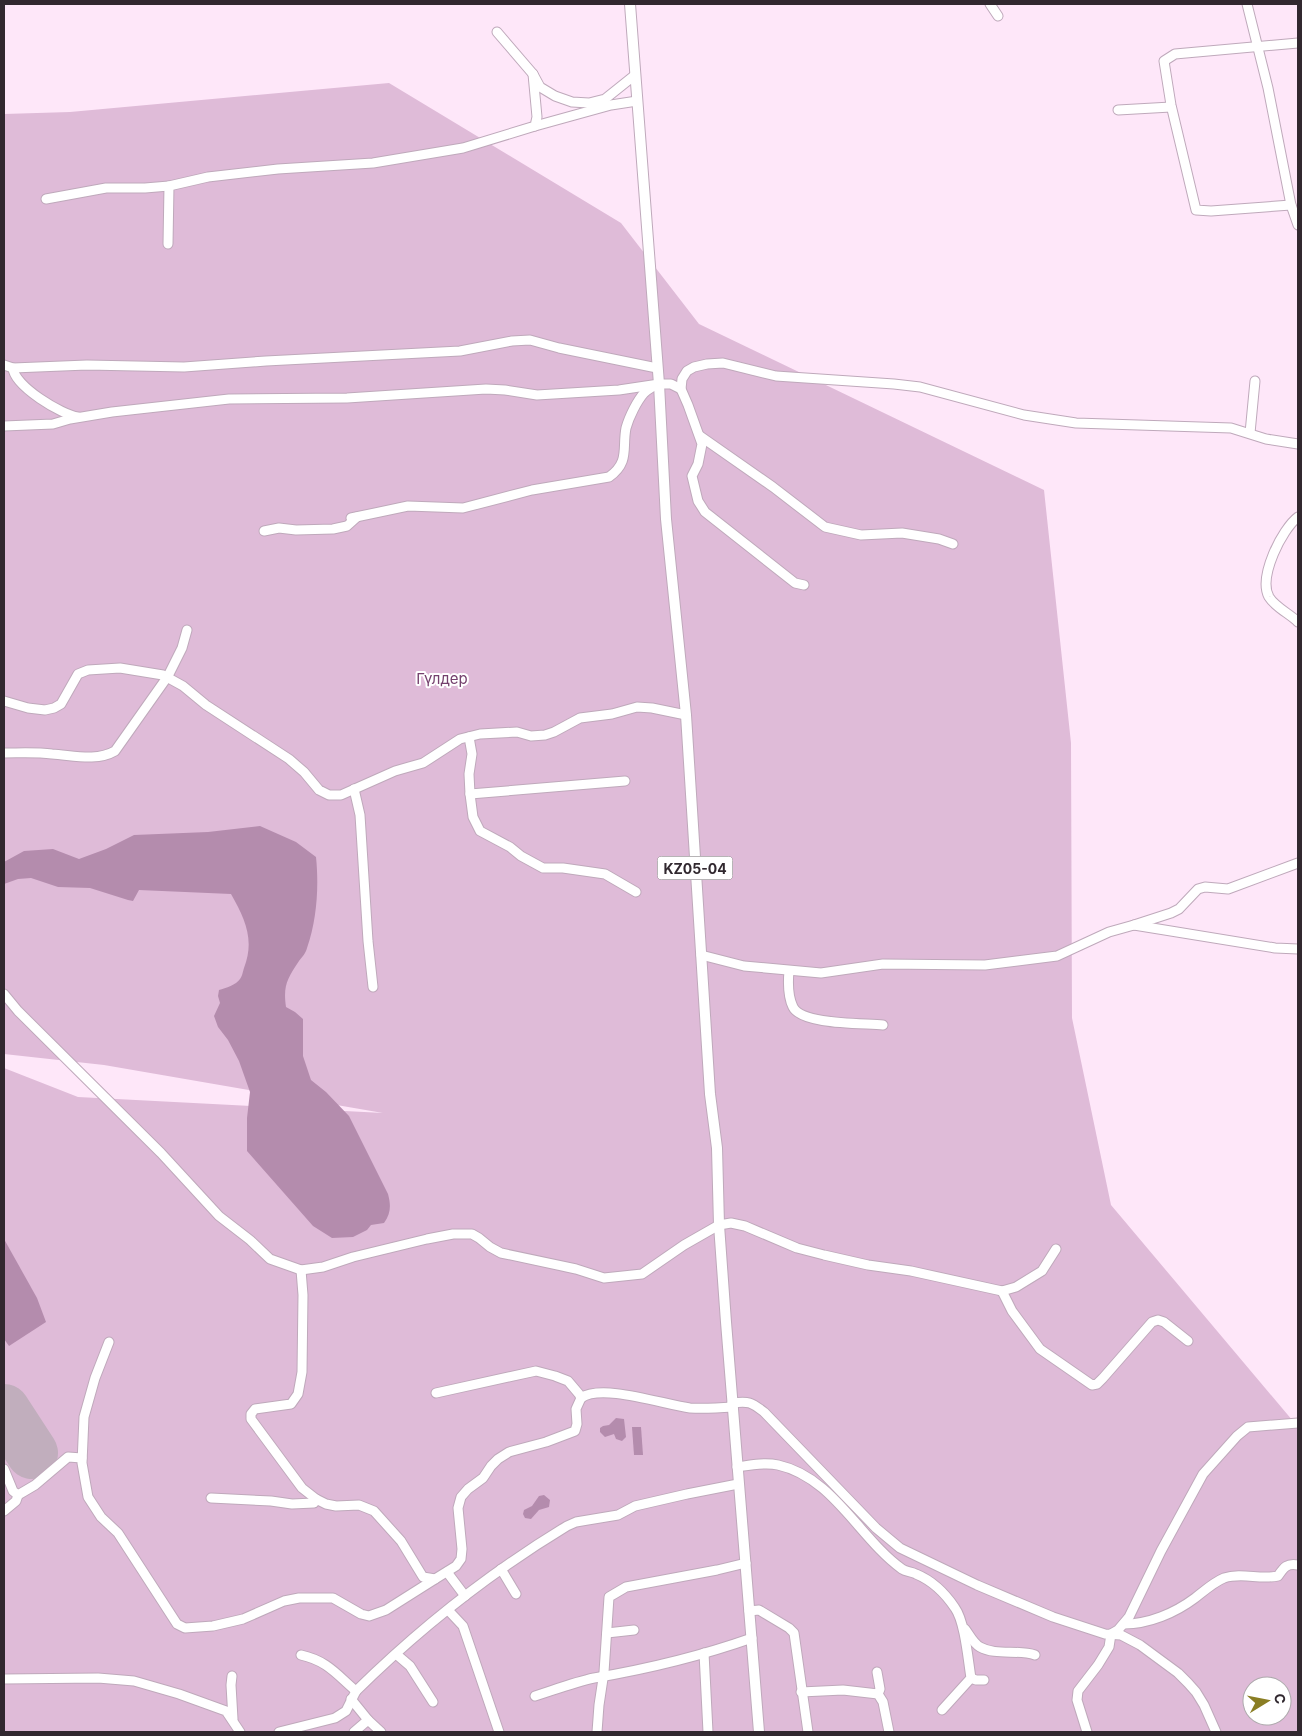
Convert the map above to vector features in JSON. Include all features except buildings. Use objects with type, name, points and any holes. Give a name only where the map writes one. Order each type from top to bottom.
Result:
[{"type":"main road","name":"KZ05-04","points":[[630,4],[657,368],[666,519],[686,715],[710,1094],[717,1148],[719,1225],[759,1732]]},
{"type":"street","points":[[990,4],[998,16]]},
{"type":"street","points":[[1248,4],[1268,88],[1291,205],[1298,225]]},
{"type":"street","points":[[497,32],[533,74],[540,88],[572,102],[589,102],[605,99],[636,75]]},
{"type":"street","points":[[1291,205],[1218,211],[1196,210],[1171,106],[1164,61],[1175,54],[1298,43]]},
{"type":"street","points":[[533,74],[535,126]]},
{"type":"street","points":[[46,199],[106,188],[169,186],[208,177],[278,169],[373,163],[463,148],[535,126],[637,101]]},
{"type":"street","points":[[1118,110],[1171,106]]},
{"type":"street","points":[[168,244],[169,186]]},
{"type":"street","points":[[4,365],[13,368],[87,365],[184,367],[274,360],[460,351],[512,341],[530,340],[590,355],[657,368]]},
{"type":"street","points":[[804,585],[795,583],[705,512],[698,501],[692,476],[698,464],[702,444],[681,389],[682,379],[687,371],[694,367],[723,363],[776,376],[894,384],[920,388],[1024,415],[1076,423],[1231,428],[1266,439],[1298,444]]},
{"type":"street","points":[[13,368],[13,372],[21,382],[34,394],[58,409],[72,416],[80,417]]},
{"type":"street","points":[[1250,433],[1255,381]]},
{"type":"street","points":[[264,531],[278,528],[296,530],[347,526],[354,518],[408,506],[463,508],[532,490],[609,477],[617,472],[622,463],[625,454],[626,428],[630,418],[645,392],[658,384]]},
{"type":"street","points":[[4,426],[54,424],[80,417],[153,406],[229,399],[347,398],[486,389],[537,395],[619,390],[658,384],[671,384],[681,389]]},
{"type":"street","points":[[700,436],[826,527],[861,535],[902,533],[939,539],[953,544]]},
{"type":"street","points":[[1298,517],[1275,550],[1266,582],[1266,589],[1273,602],[1298,622]]},
{"type":"street","points":[[4,753],[50,754],[76,757],[108,756],[115,752],[168,676],[182,648],[187,630]]},
{"type":"street","points":[[4,701],[28,708],[45,710],[54,708],[61,704],[78,674],[88,670],[120,668],[168,676],[206,706],[289,759],[304,772],[319,790],[329,795],[341,795],[395,771],[423,764],[455,742],[480,734],[516,732],[530,736],[545,735],[580,718],[612,714],[637,707],[686,715]]},
{"type":"street","points":[[469,737],[472,754],[469,774],[472,816],[480,831],[543,868],[564,868],[604,874],[636,892]]},
{"type":"street","points":[[470,794],[625,781]]},
{"type":"street","points":[[354,789],[360,815],[367,932],[373,987]]},
{"type":"street","points":[[701,956],[744,966],[821,973],[883,964],[985,965],[1039,959],[1057,956],[1109,932],[1171,913],[1179,909],[1198,889],[1205,887],[1228,889],[1298,863]]},
{"type":"street","points":[[1134,925],[1276,948],[1298,949]]},
{"type":"street","points":[[789,971],[788,981],[791,1000],[793,1008],[800,1015],[821,1020],[883,1025]]},
{"type":"street","points":[[4,994],[18,1011],[160,1153],[219,1216],[250,1240],[270,1259],[301,1270],[323,1267],[354,1257],[427,1239],[453,1234],[472,1234],[502,1253],[576,1269],[604,1278],[636,1276],[719,1225],[731,1223],[739,1224],[797,1248],[824,1256],[919,1273],[1002,1292],[1016,1287],[1042,1271],[1056,1249]]},
{"type":"street","points":[[301,1270],[303,1295],[302,1372],[298,1394],[291,1404],[255,1409],[251,1414],[251,1419],[297,1481],[316,1499],[336,1506],[359,1504],[374,1511],[401,1541],[423,1576],[435,1579]]},
{"type":"street","points":[[1002,1292],[1012,1311],[1040,1349],[1092,1385],[1097,1384],[1104,1378],[1152,1322],[1158,1320],[1164,1322],[1188,1341]]},
{"type":"street","points":[[109,1342],[95,1378],[84,1417],[82,1458],[88,1497],[101,1517],[118,1533],[177,1624],[185,1628],[213,1626],[243,1619],[284,1601],[299,1598],[333,1598],[361,1614],[370,1616],[386,1610],[456,1566],[461,1559],[462,1549],[458,1508],[468,1488],[483,1478],[490,1466],[498,1458],[509,1452],[546,1442],[575,1431],[577,1424],[576,1409],[581,1398],[586,1394],[630,1395],[690,1408],[747,1402],[752,1403],[764,1412],[876,1528],[900,1548],[977,1585],[1054,1617],[1104,1634],[1121,1635],[1140,1645],[1178,1673],[1196,1692],[1216,1732]]},
{"type":"street","points":[[436,1393],[536,1372],[568,1381],[581,1398]]},
{"type":"street","points":[[1087,1732],[1077,1700],[1078,1691],[1098,1665],[1108,1647],[1111,1634],[1124,1624],[1129,1617],[1158,1558],[1204,1474],[1237,1436],[1248,1427],[1298,1423]]},
{"type":"street","points":[[4,1511],[16,1501],[18,1495],[68,1458],[82,1458]]},
{"type":"street","points":[[737,1467],[754,1464],[778,1465],[805,1475],[829,1494],[872,1543],[902,1569],[915,1573],[940,1588],[957,1610],[971,1678]]},
{"type":"street","points":[[4,1469],[13,1491],[18,1495]]},
{"type":"street","points":[[279,1732],[335,1718],[346,1710],[354,1695],[396,1654],[448,1610],[501,1569],[567,1526],[576,1522],[618,1514],[635,1506],[738,1484]]},
{"type":"street","points":[[211,1498],[307,1504],[314,1503],[316,1499]]},
{"type":"street","points":[[597,1732],[609,1597],[626,1587],[746,1563]]},
{"type":"street","points":[[1124,1624],[1146,1622],[1169,1614],[1187,1604],[1222,1579],[1244,1575],[1270,1578],[1278,1576],[1284,1566],[1290,1564],[1298,1565]]},
{"type":"street","points":[[501,1569],[516,1594]]},
{"type":"street","points":[[447,1572],[465,1596]]},
{"type":"street","points":[[448,1610],[463,1626],[499,1732]]},
{"type":"street","points":[[749,1611],[760,1610],[794,1633],[808,1732]]},
{"type":"street","points":[[961,1625],[980,1647],[994,1651],[1035,1655]]},
{"type":"street","points":[[607,1633],[634,1630]]},
{"type":"street","points":[[535,1696],[594,1678],[619,1675],[752,1638]]},
{"type":"street","points":[[704,1652],[708,1732]]},
{"type":"street","points":[[396,1654],[410,1666],[433,1702]]},
{"type":"street","points":[[301,1656],[314,1658],[333,1669],[343,1678],[368,1720],[381,1732]]},
{"type":"street","points":[[877,1672],[880,1689],[878,1694]]},
{"type":"street","points":[[232,1676],[233,1719]]},
{"type":"street","points":[[4,1679],[98,1678],[134,1681],[226,1711],[240,1732]]},
{"type":"street","points":[[971,1678],[984,1680]]},
{"type":"street","points":[[942,1710],[971,1678]]},
{"type":"street","points":[[801,1692],[843,1690],[878,1694]]},
{"type":"street","points":[[878,1694],[883,1702],[889,1732]]},
{"type":"street","points":[[354,1732],[368,1720]]},
{"type":"green space","name":"Гүлдер","points":[[389,83],[621,223],[699,324],[1044,490],[1071,743],[1072,1018],[1111,1205],[1298,1427],[1298,1732],[4,1732],[4,1068],[78,1097],[383,1113],[104,1065],[4,1054],[4,114],[70,112]]},
{"type":"shaded area","points":[[260,826],[296,842],[316,857],[317,891],[313,926],[306,952],[291,973],[287,983],[285,1000],[286,1007],[303,1019],[303,1056],[311,1080],[326,1092],[349,1116],[388,1194],[390,1209],[384,1223],[371,1225],[367,1230],[353,1237],[332,1238],[313,1226],[247,1151],[247,1118],[250,1092],[239,1061],[228,1040],[218,1027],[214,1016],[220,1003],[219,990],[233,985],[241,978],[249,948],[244,921],[231,894],[139,890],[133,901],[90,888],[58,887],[31,878],[18,879],[4,884],[4,862],[24,851],[53,849],[79,859],[106,849],[134,835],[208,832]]},
{"type":"shaded area","points":[[4,1239],[37,1298],[46,1322],[9,1346],[4,1339]]},
{"type":"shaded area","points":[[616,1418],[624,1419],[626,1437],[622,1441],[616,1439],[614,1434],[605,1437],[600,1432],[600,1428],[609,1425]]},
{"type":"shaded area","points":[[632,1427],[641,1427],[643,1455],[634,1455]]},
{"type":"shaded area","points":[[544,1495],[550,1500],[549,1507],[539,1510],[531,1519],[525,1518],[524,1510],[532,1506],[539,1496]]},
{"type":"runway","points":[[4,1410],[32,1453]]}]
